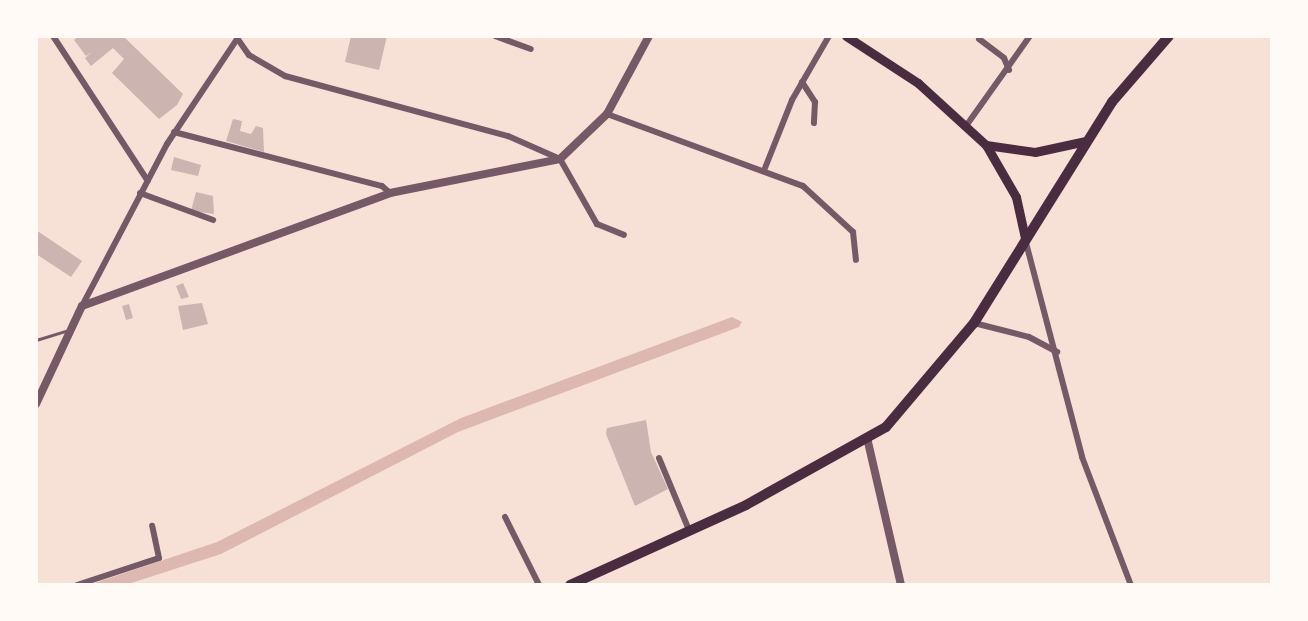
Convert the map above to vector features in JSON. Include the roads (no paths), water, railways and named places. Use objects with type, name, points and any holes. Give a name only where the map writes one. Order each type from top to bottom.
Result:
[{"type":"main road","points":[[846,36],[918,83],[986,145],[1016,197],[1025,238]]},
{"type":"main road","points":[[570,585],[689,530],[868,442],[894,419],[974,323],[1086,141],[1169,36]]},
{"type":"main road","points":[[986,145],[1035,152],[1086,141]]},
{"type":"street","points":[[53,36],[148,181]]},
{"type":"street","points":[[495,36],[531,48]]},
{"type":"street","points":[[82,306],[390,193],[560,159],[607,114],[649,36]]},
{"type":"street","points":[[765,168],[802,82],[829,36]]},
{"type":"street","points":[[966,126],[1009,70],[1030,36]]},
{"type":"street","points":[[36,404],[66,331],[82,306],[140,193],[174,132],[238,37],[249,55],[285,76],[508,136],[560,159],[597,224],[624,235]]},
{"type":"street","points":[[979,39],[1004,58],[1009,70]]},
{"type":"street","points":[[802,82],[815,102],[814,123]]},
{"type":"street","points":[[607,114],[765,168],[833,208],[853,232],[856,260]]},
{"type":"street","points":[[174,132],[382,186],[390,193]]},
{"type":"street","points":[[140,193],[213,220]]},
{"type":"street","points":[[1025,238],[1057,352],[1082,457],[1131,585]]},
{"type":"street","points":[[974,323],[1029,337],[1057,352]]},
{"type":"street","points":[[868,442],[901,585]]},
{"type":"street","points":[[659,458],[689,530]]},
{"type":"street","points":[[505,517],[539,585]]},
{"type":"street","points":[[77,585],[159,558],[152,526]]},
{"type":"lane","points":[[36,340],[66,331]]}]
